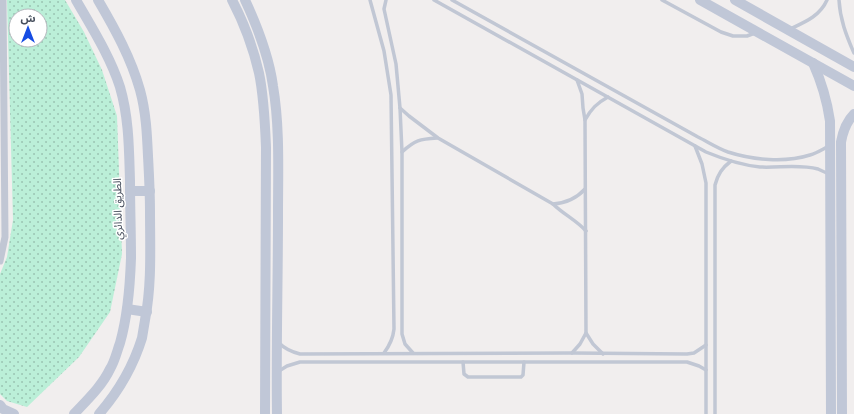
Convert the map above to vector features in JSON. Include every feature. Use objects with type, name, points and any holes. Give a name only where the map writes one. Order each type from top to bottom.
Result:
[{"type":"street","points":[[0,261],[5,237],[3,0]]},
{"type":"street","name":"الطريق الدائري","points":[[74,414],[99,385],[111,368],[127,309],[131,258],[129,144],[125,106],[120,87],[105,51],[76,0]]},
{"type":"street","points":[[98,0],[124,46],[140,91],[146,126],[150,191],[150,276],[147,312],[142,336],[124,381],[99,414]]},
{"type":"street","points":[[232,0],[249,37],[256,61],[262,93],[266,147],[265,414]]},
{"type":"street","points":[[245,0],[265,49],[274,86],[276,111],[278,151],[278,286],[276,340],[277,414]]},
{"type":"street","points":[[700,0],[854,86]]},
{"type":"street","points":[[736,0],[854,67]]},
{"type":"street","points":[[813,63],[824,90],[830,121],[831,414]]},
{"type":"street","points":[[842,414],[841,142],[845,125],[854,114]]},
{"type":"street","points":[[130,191],[150,191]]},
{"type":"street","points":[[830,227],[841,227]]},
{"type":"street","points":[[266,286],[278,286]]},
{"type":"street","points":[[127,309],[147,312]]},
{"type":"street","points":[[830,322],[842,322]]},
{"type":"street","points":[[830,381],[842,381]]},
{"type":"street","points":[[0,405],[3,409],[14,414]]},
{"type":"lane","points":[[370,0],[384,51],[391,95],[394,329],[392,341],[384,353]]},
{"type":"lane","points":[[386,0],[384,9],[396,64],[400,108],[402,152],[402,334],[405,344],[413,353]]},
{"type":"lane","points":[[434,0],[706,152],[732,161],[759,167],[777,168],[798,166],[818,169],[830,174]]},
{"type":"lane","points":[[452,0],[703,140],[728,151],[761,159],[777,160],[800,158],[820,151],[830,145]]},
{"type":"lane","points":[[662,0],[721,32],[734,36],[747,36],[758,32]]},
{"type":"lane","points":[[789,30],[815,16],[821,11],[827,0]]},
{"type":"lane","points":[[839,0],[840,14],[844,29],[854,53]]},
{"type":"lane","points":[[475,23],[480,16]]},
{"type":"lane","points":[[572,353],[580,344],[586,333],[585,120],[582,94],[577,80]]},
{"type":"lane","points":[[585,120],[596,104],[608,97]]},
{"type":"lane","points":[[400,108],[438,138],[553,204],[586,231]]},
{"type":"lane","points":[[402,152],[413,142],[438,138]]},
{"type":"lane","points":[[694,145],[702,164],[706,183],[706,414]]},
{"type":"lane","points":[[714,414],[715,185],[720,171],[732,161]]},
{"type":"lane","points":[[553,204],[560,204],[572,200],[586,189]]},
{"type":"lane","points":[[706,263],[715,263]]},
{"type":"lane","points":[[706,288],[715,289]]},
{"type":"lane","points":[[586,333],[593,344],[604,354],[606,362]]},
{"type":"lane","points":[[276,340],[287,349],[300,354],[688,354],[694,353],[706,345]]},
{"type":"lane","points":[[432,353],[432,362]]},
{"type":"lane","points":[[276,373],[287,366],[300,362],[688,362],[694,363],[706,370]]},
{"type":"lane","points":[[463,362],[464,374],[468,377],[521,376],[523,374],[524,362]]},
{"type":"green space","points":[[7,0],[65,0],[84,32],[102,70],[117,116],[122,254],[110,312],[79,357],[27,407],[7,401],[0,394],[0,274],[7,257],[13,220],[8,48],[48,48],[48,8],[8,8],[8,37]]}]
